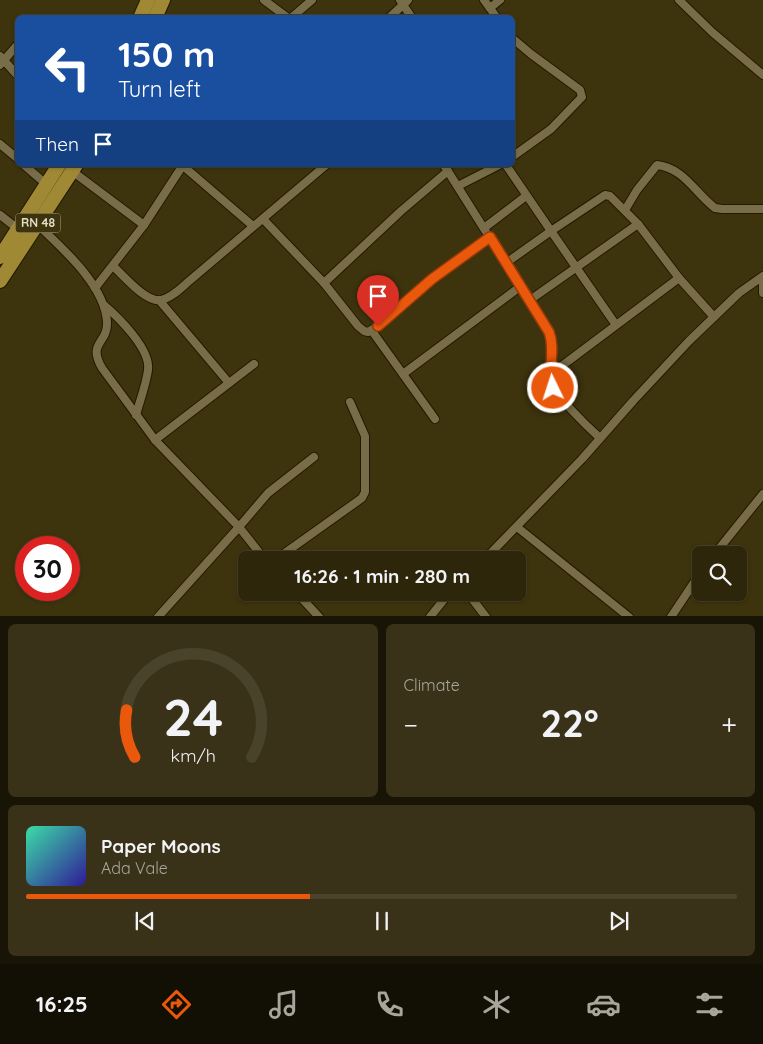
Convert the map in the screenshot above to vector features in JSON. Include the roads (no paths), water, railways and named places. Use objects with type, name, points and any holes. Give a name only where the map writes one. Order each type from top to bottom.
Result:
[{"type":"highway","points":[[141,15],[148,0]]},
{"type":"highway","points":[[156,15],[163,0]]},
{"type":"highway","name":"RN 48","points":[[0,256],[58,167]]},
{"type":"highway","name":"RN 48","points":[[0,281],[74,168]]},
{"type":"street","points":[[264,0],[286,15]]},
{"type":"street","points":[[294,15],[312,0]]},
{"type":"street","points":[[484,0],[495,15]]},
{"type":"street","points":[[490,8],[500,0]]},
{"type":"street","points":[[679,0],[712,32],[763,75]]},
{"type":"street","points":[[392,15],[404,1],[411,15]]},
{"type":"street","points":[[515,41],[530,54],[580,90],[582,97],[551,129],[515,155]]},
{"type":"street","points":[[15,47],[1,60],[15,73]]},
{"type":"street","points":[[0,144],[15,156]]},
{"type":"street","points":[[625,210],[637,190],[657,165],[673,170],[685,178],[715,208],[722,210],[763,209]]},
{"type":"street","points":[[26,167],[46,184]]},
{"type":"street","points":[[95,288],[144,225],[182,167]]},
{"type":"street","points":[[185,167],[253,226]]},
{"type":"street","points":[[113,266],[141,292],[154,300],[174,294],[322,167]]},
{"type":"street","points":[[458,186],[496,167]]},
{"type":"street","points":[[507,167],[616,325]]},
{"type":"street","points":[[74,168],[144,225]]},
{"type":"street","points":[[324,283],[446,168],[543,320],[551,338],[551,374],[552,382],[557,392],[600,438]]},
{"type":"street","points":[[484,228],[526,196]]},
{"type":"street","points":[[506,263],[602,196],[610,196],[638,224],[679,278],[714,317]]},
{"type":"street","points":[[0,215],[18,229]]},
{"type":"street","points":[[263,219],[324,283],[364,331],[372,330],[432,279],[490,237]]},
{"type":"street","points":[[37,224],[72,258],[95,288],[103,304],[107,324],[106,332],[97,347],[96,357],[102,368],[155,440],[239,527],[258,551]]},
{"type":"street","points":[[530,300],[575,266],[638,224]]},
{"type":"street","points":[[493,551],[689,341],[746,287],[763,276]]},
{"type":"street","points":[[551,374],[679,278]]},
{"type":"street","points":[[763,282],[763,293]]},
{"type":"street","points":[[403,374],[521,286]]},
{"type":"street","points":[[159,300],[229,383]]},
{"type":"street","points":[[103,304],[121,320],[143,350],[149,368],[136,415]]},
{"type":"street","points":[[372,330],[435,419]]},
{"type":"street","points":[[155,440],[254,364]]},
{"type":"street","points":[[288,551],[362,498],[366,492],[365,436],[350,402]]},
{"type":"street","points":[[158,616],[268,493],[314,458]]},
{"type":"street","points":[[721,546],[763,494]]},
{"type":"street","points":[[517,527],[628,616]]},
{"type":"street","points":[[671,616],[692,585]]},
{"type":"street","points":[[305,601],[319,616]]},
{"type":"street","points":[[430,616],[442,601]]},
{"type":"street","points":[[474,601],[486,616]]}]
